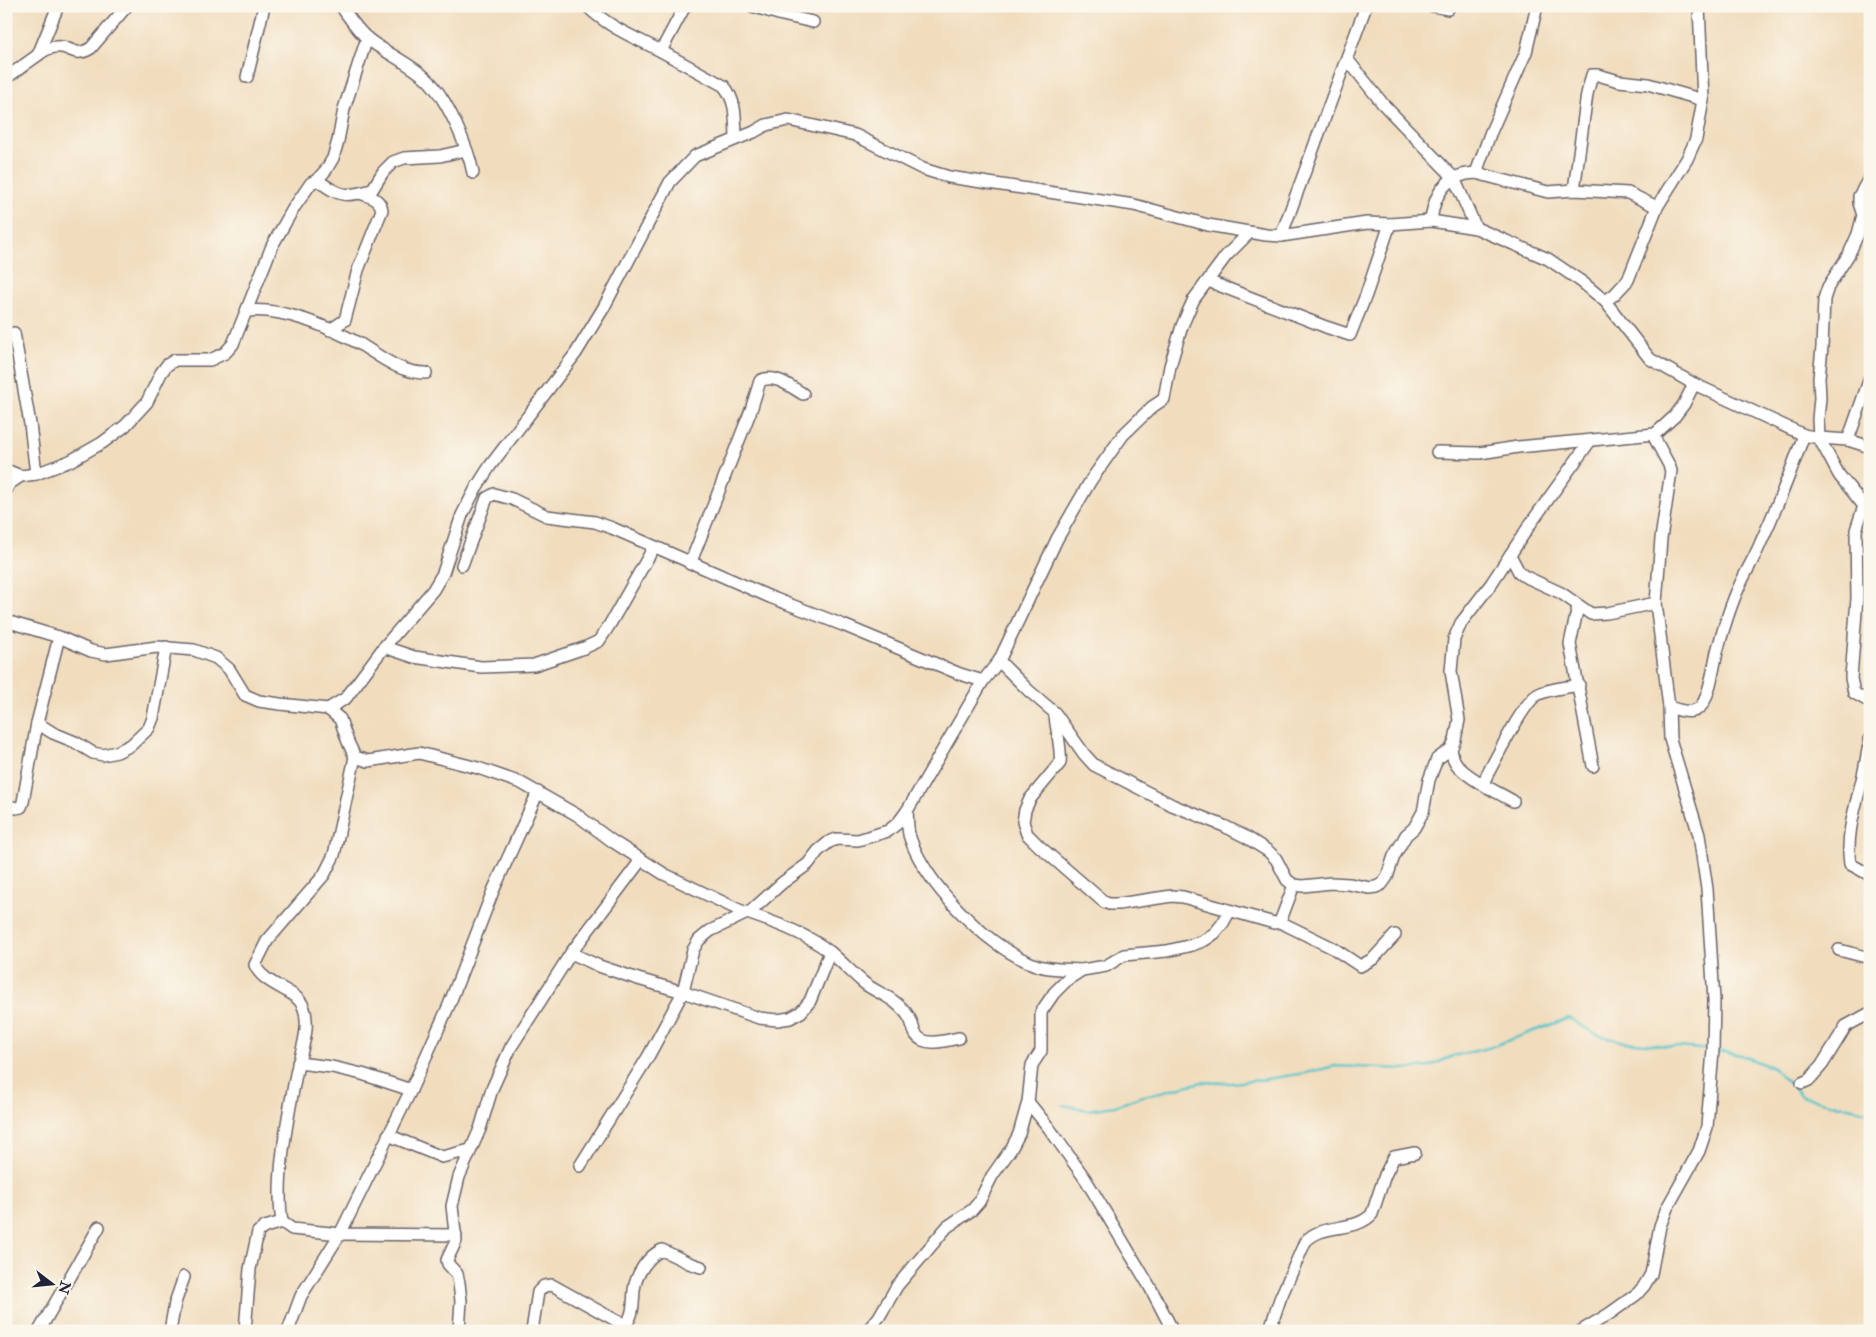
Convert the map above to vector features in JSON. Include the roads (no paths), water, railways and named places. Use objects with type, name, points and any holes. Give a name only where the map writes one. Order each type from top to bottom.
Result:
[{"type":"street","points":[[38,55],[58,6]]},
{"type":"street","points":[[6,78],[48,49],[58,46],[78,53],[84,53],[91,48],[127,6]]},
{"type":"street","points":[[247,77],[264,6]]},
{"type":"street","points":[[341,6],[367,38],[411,66],[428,80],[442,97],[466,150],[474,173]]},
{"type":"street","points":[[587,6],[611,26],[724,86],[731,95],[735,106],[736,138]]},
{"type":"street","points":[[661,51],[685,6]]},
{"type":"street","points":[[752,6],[782,16],[813,22]]},
{"type":"street","points":[[1281,236],[1366,6]]},
{"type":"street","points":[[1433,6],[1448,9]]},
{"type":"street","points":[[1476,174],[1490,134],[1526,52],[1537,6]]},
{"type":"street","points":[[1605,301],[1614,295],[1628,280],[1657,207],[1687,159],[1696,139],[1703,100],[1699,6]]},
{"type":"street","points":[[6,490],[10,484],[21,476],[36,474],[70,462],[102,443],[125,426],[147,402],[167,364],[175,360],[210,360],[225,353],[233,344],[272,246],[292,209],[333,158],[344,109],[367,38]]},
{"type":"street","points":[[1347,59],[1383,104],[1454,178],[1476,228]]},
{"type":"street","points":[[1574,190],[1587,94],[1592,76],[1598,75],[1619,82],[1648,84],[1667,88],[1703,100]]},
{"type":"street","points":[[328,709],[346,698],[384,647],[433,590],[443,573],[462,515],[476,488],[490,466],[576,353],[604,307],[670,182],[695,156],[754,132],[766,125],[788,120],[855,135],[923,169],[949,177],[1134,205],[1249,233],[1281,236],[1367,224],[1431,221],[1476,228],[1548,259],[1582,282],[1605,301],[1650,358],[1694,384],[1804,435],[1848,440],[1870,446]]},
{"type":"street","points":[[317,180],[340,194],[360,193],[372,190],[383,172],[393,162],[404,158],[440,156],[466,150]]},
{"type":"street","points":[[1431,221],[1433,206],[1438,194],[1454,178],[1465,174],[1476,174],[1548,192],[1574,190],[1628,193],[1657,207]]},
{"type":"street","points":[[1870,177],[1859,196],[1863,215],[1858,234],[1849,254],[1828,287],[1824,299],[1818,419],[1819,438],[1839,475],[1867,508],[1856,530],[1857,598],[1851,678],[1854,693],[1870,702]]},
{"type":"street","points":[[330,330],[345,320],[358,270],[382,210],[381,204],[376,199],[360,193]]},
{"type":"street","points":[[1208,281],[1317,324],[1350,334],[1366,295],[1390,224]]},
{"type":"street","points":[[580,1166],[648,1057],[683,992],[693,950],[699,940],[710,931],[756,907],[782,883],[808,864],[818,851],[829,842],[837,839],[858,840],[888,831],[898,823],[907,811],[982,681],[999,662],[1053,546],[1091,480],[1123,435],[1152,407],[1164,399],[1170,366],[1182,326],[1194,300],[1226,256],[1249,233]]},
{"type":"street","points":[[247,311],[272,311],[293,316],[330,330],[359,344],[406,371],[415,374],[426,374]]},
{"type":"street","points":[[14,333],[30,424],[36,474]]},
{"type":"street","points":[[690,564],[751,410],[760,381],[765,378],[778,380],[803,394]]},
{"type":"street","points":[[1848,440],[1870,378]]},
{"type":"street","points":[[1437,452],[1480,453],[1518,447],[1655,434],[1675,416],[1684,404],[1694,384]]},
{"type":"street","points":[[1586,1330],[1623,1304],[1644,1286],[1651,1274],[1660,1226],[1667,1208],[1698,1151],[1707,1127],[1713,1050],[1714,1000],[1707,888],[1699,836],[1670,738],[1669,707],[1656,603],[1661,539],[1671,471],[1655,439],[1655,434]]},
{"type":"street","points":[[1669,707],[1693,712],[1700,708],[1706,699],[1712,667],[1739,586],[1768,526],[1804,435]]},
{"type":"street","points":[[999,662],[1055,713],[1094,765],[1116,778],[1172,805],[1246,837],[1268,851],[1276,859],[1288,880],[1294,885],[1331,883],[1370,888],[1382,884],[1387,877],[1394,856],[1406,835],[1414,828],[1423,812],[1428,780],[1437,760],[1451,749],[1455,740],[1459,720],[1451,671],[1454,639],[1461,623],[1590,441]]},
{"type":"street","points":[[6,470],[21,476]]},
{"type":"street","points":[[462,565],[487,498],[494,494],[512,499],[547,516],[595,522],[612,528],[690,564],[960,674],[982,681]]},
{"type":"street","points":[[384,647],[414,657],[481,667],[534,665],[584,648],[599,641],[654,546]]},
{"type":"street","points":[[1510,555],[1519,572],[1524,576],[1561,593],[1590,614],[1607,613],[1656,603]]},
{"type":"street","points":[[1578,606],[1570,644],[1594,766]]},
{"type":"street","points":[[6,621],[58,637],[92,651],[106,654],[166,647],[194,650],[216,658],[229,669],[245,695],[259,700],[328,709],[340,718],[355,756],[334,855],[324,875],[267,941],[255,965],[258,972],[270,982],[298,999],[303,1006],[306,1019],[306,1034],[298,1063],[285,1135],[279,1203],[282,1222],[292,1229],[340,1234],[456,1235]]},
{"type":"street","points":[[6,805],[16,808],[21,807],[23,802],[37,723],[58,637]]},
{"type":"street","points":[[37,723],[98,755],[117,752],[131,745],[149,728],[153,718],[166,647]]},
{"type":"street","points":[[1483,783],[1506,739],[1532,698],[1545,692],[1579,686]]},
{"type":"street","points":[[1055,713],[1056,733],[1061,757],[1060,763],[1030,799],[1025,810],[1023,822],[1028,834],[1046,852],[1104,902],[1118,904],[1172,896],[1183,897],[1274,924],[1280,922],[1333,948],[1360,966],[1373,959],[1395,935]]},
{"type":"street","points":[[1870,739],[1849,833],[1850,864],[1870,875]]},
{"type":"street","points":[[1451,749],[1453,759],[1458,766],[1513,801]]},
{"type":"street","points":[[355,756],[368,761],[419,753],[521,783],[576,815],[664,874],[747,913],[774,922],[804,936],[830,952],[863,982],[878,993],[894,1001],[904,1010],[911,1020],[915,1034],[920,1039],[930,1043],[959,1038]]},
{"type":"street","points":[[288,1331],[301,1296],[340,1234],[411,1090],[449,1005],[493,891],[538,792]]},
{"type":"street","points":[[907,811],[908,832],[919,859],[942,892],[995,943],[1034,964],[1082,970],[1106,966],[1124,955],[1146,954],[1192,945],[1215,933],[1224,923],[1229,912]]},
{"type":"street","points":[[459,1331],[461,1301],[459,1283],[457,1274],[448,1264],[447,1260],[454,1246],[456,1235],[452,1206],[458,1177],[480,1129],[492,1089],[504,1060],[571,953],[641,860]]},
{"type":"street","points":[[1280,922],[1294,885]]},
{"type":"street","points":[[1839,950],[1870,958]]},
{"type":"street","points":[[571,953],[599,966],[638,979],[759,1018],[777,1020],[790,1018],[801,1012],[810,1001],[830,952]]},
{"type":"street","points":[[867,1331],[879,1317],[897,1286],[947,1227],[972,1210],[979,1202],[992,1176],[1011,1149],[1019,1134],[1028,1102],[1032,1065],[1041,1051],[1041,1012],[1061,986],[1082,970]]},
{"type":"street","points":[[1802,1083],[1809,1080],[1822,1065],[1846,1026],[1870,1013]]},
{"type":"street","points":[[298,1063],[332,1067],[362,1074],[411,1090]]},
{"type":"street","points":[[1028,1102],[1086,1180],[1150,1287],[1173,1331]]},
{"type":"street","points":[[388,1135],[442,1157],[470,1150]]},
{"type":"street","points":[[1272,1331],[1271,1326],[1280,1299],[1305,1242],[1310,1236],[1317,1233],[1369,1218],[1394,1157],[1415,1153]]},
{"type":"street","points":[[245,1331],[250,1270],[258,1232],[265,1227],[282,1222]]},
{"type":"street","points":[[39,1331],[99,1227]]},
{"type":"street","points":[[532,1331],[538,1292],[544,1286],[552,1285],[617,1321],[626,1324],[633,1308],[637,1278],[657,1252],[662,1250],[701,1267]]},
{"type":"street","points":[[170,1331],[175,1303],[184,1277]]},
{"type":"waterway","points":[[1063,1105],[1088,1110],[1115,1106],[1140,1097],[1202,1082],[1231,1083],[1260,1080],[1306,1073],[1335,1066],[1403,1069],[1428,1067],[1453,1056],[1488,1048],[1569,1018],[1595,1034],[1624,1042],[1711,1050]]},
{"type":"waterway","points":[[1716,1051],[1741,1055],[1773,1068],[1803,1097],[1870,1112]]}]
